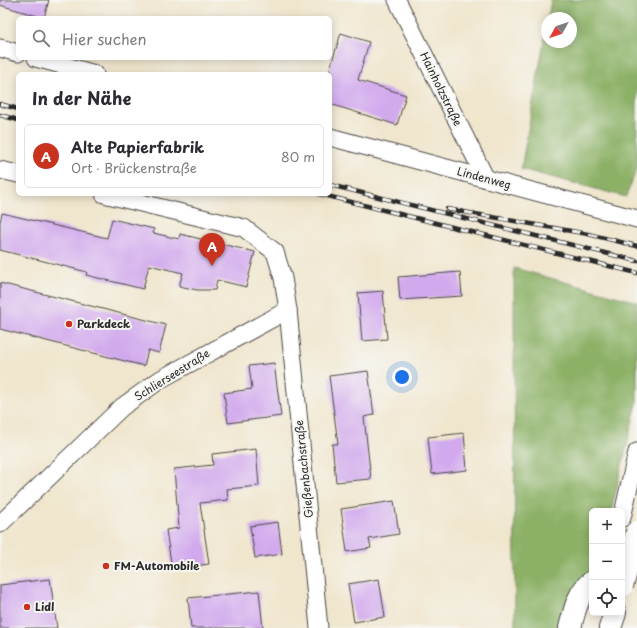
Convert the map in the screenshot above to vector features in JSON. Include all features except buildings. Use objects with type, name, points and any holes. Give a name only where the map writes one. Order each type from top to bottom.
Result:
[{"type":"street","name":"Hainholzstraße","points":[[397,0],[486,179]]},
{"type":"street","points":[[0,48],[16,52]]},
{"type":"street","points":[[43,60],[88,72]]},
{"type":"street","name":"Lindenweg","points":[[332,138],[637,220]]},
{"type":"street","points":[[0,170],[16,174]]},
{"type":"street","name":"Gießenbachstraße","points":[[112,196],[244,228],[275,252],[283,278],[288,310],[319,628]]},
{"type":"street","name":"Schlierseestraße","points":[[0,524],[122,407],[161,379],[288,310]]},
{"type":"street","points":[[624,508],[637,452]]},
{"type":"street","points":[[624,580],[637,532]]},
{"type":"street","points":[[625,571],[637,572]]},
{"type":"street","points":[[570,628],[578,601],[589,584]]},
{"type":"green space","points":[[551,0],[637,0],[637,168],[626,197],[521,169],[543,48],[577,48],[577,12],[549,12]]},
{"type":"green space","points":[[514,268],[637,302],[637,403],[612,508],[589,508],[588,608],[569,628],[515,628]]},
{"type":"railway","points":[[0,104],[16,108]]},
{"type":"railway","points":[[0,115],[16,119]]},
{"type":"railway","points":[[332,185],[637,261]]},
{"type":"railway","points":[[327,196],[637,273]]},
{"type":"railway","points":[[447,209],[588,234],[637,246]]},
{"type":"place","name":"Alte Papierfabrik","points":[[212,266]]},
{"type":"place","name":"Parkdeck","points":[[69,324]]},
{"type":"place","name":"FM-Automobile","points":[[106,566]]},
{"type":"place","name":"Lidl","points":[[27,607]]}]
